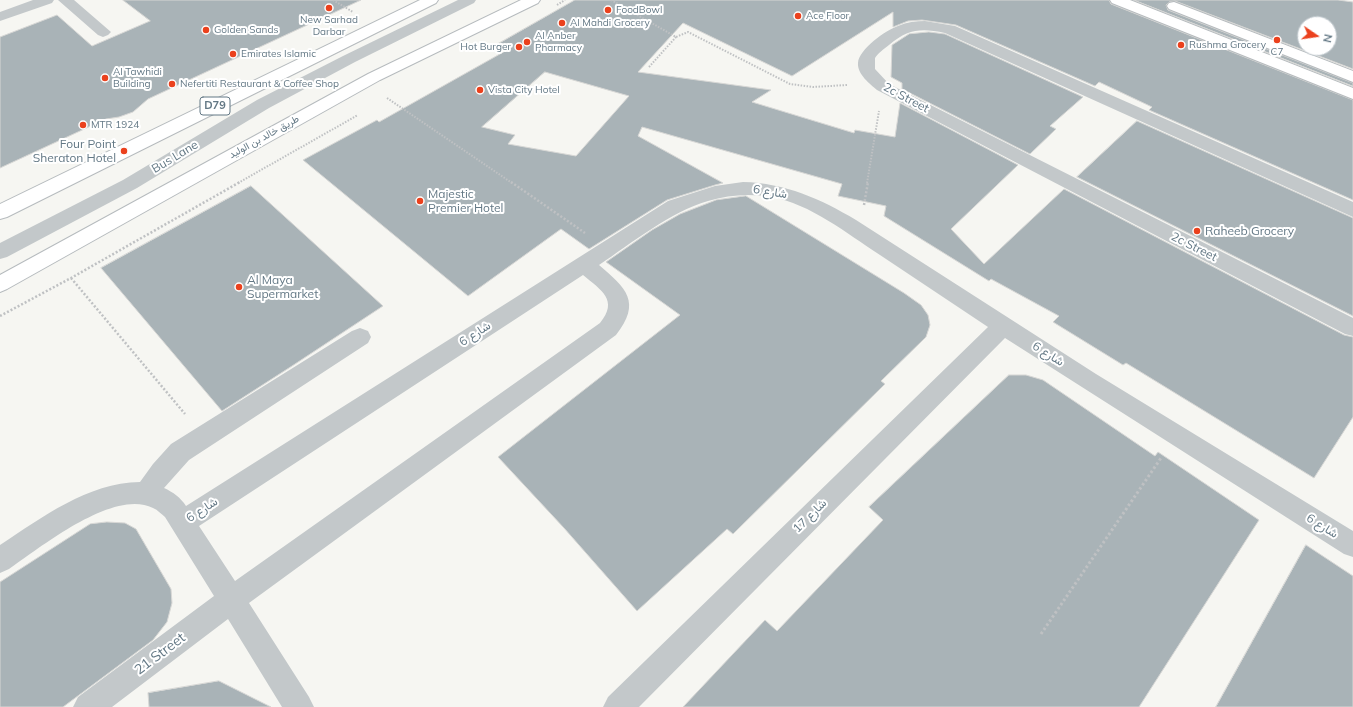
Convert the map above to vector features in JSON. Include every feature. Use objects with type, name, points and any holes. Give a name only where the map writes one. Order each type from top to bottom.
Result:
[{"type":"main road","name":"D79","points":[[0,212],[431,0]]},
{"type":"main road","name":"طريق خالد بن الوليد","points":[[0,284],[374,77],[533,0]]},
{"type":"main road","points":[[1117,0],[1353,94]]},
{"type":"main road","points":[[1159,0],[1353,77]]},
{"type":"street","points":[[0,18],[44,0]]},
{"type":"street","points":[[66,0],[103,32]]},
{"type":"street","name":"Bus Lane","points":[[0,252],[130,184],[263,104],[349,59],[469,0]]},
{"type":"street","name":"2c Street","points":[[1353,210],[950,29],[922,25],[898,30],[872,49],[867,56],[866,64],[868,72],[879,84],[1353,328]]},
{"type":"street","name":"شارع 6","points":[[182,522],[675,206],[699,195],[726,189],[755,188],[783,193],[810,202],[859,232],[1003,326],[1177,435],[1352,541]]},
{"type":"street","name":"21 Street","points":[[88,707],[231,600],[608,329],[619,315],[619,300],[610,287],[584,264]]},
{"type":"street","name":"شارع 17","points":[[618,707],[1003,326]]},
{"type":"street","points":[[146,494],[155,478],[166,464],[180,452],[360,337]]},
{"type":"street","points":[[0,560],[91,503],[112,495],[134,492],[162,499],[174,509],[299,707]]},
{"type":"path","points":[[551,8],[565,0]]},
{"type":"path","points":[[611,0],[676,37]]},
{"type":"path","points":[[649,67],[676,37],[688,32],[790,84],[836,86],[879,84],[859,232]]},
{"type":"path","points":[[394,95],[387,98],[608,249]]},
{"type":"path","points":[[0,316],[71,278],[360,114]]},
{"type":"path","points":[[71,278],[203,436]]},
{"type":"path","points":[[1041,634],[1177,435]]},
{"type":"building","points":[[123,0],[361,0],[148,99],[133,112],[119,117],[106,119],[0,168],[0,37],[57,15],[92,46],[150,21]]},
{"type":"building","points":[[575,0],[1109,0],[1111,4],[1353,100],[1353,200],[1149,110],[1152,107],[1099,82],[1095,86],[956,25],[922,20],[908,21],[893,27],[893,12],[792,76],[683,23],[638,72],[771,90],[752,102],[854,133],[855,130],[895,137],[900,103],[1018,165],[951,229],[984,264],[1064,189],[1344,335],[1353,337],[1353,417],[1314,478],[1126,363],[1123,365],[1053,322],[1059,316],[991,279],[989,281],[884,216],[886,206],[838,196],[842,184],[642,127],[638,136],[723,183],[667,200],[589,249],[561,229],[468,296],[303,160],[377,120],[379,122],[507,50],[498,44]],"holes":[[[545,72],[629,96],[576,156],[508,144],[515,135],[482,127]]]},
{"type":"building","points":[[1134,0],[1338,0],[1353,2],[1353,69],[1319,56],[1337,56],[1337,16],[1297,16],[1297,48],[1175,1],[1169,2],[1166,5],[1168,10],[1353,83],[1353,86]]},
{"type":"building","points":[[929,32],[945,34],[1083,97],[1050,126],[1056,129],[1030,154],[902,89],[902,83],[891,77],[892,45],[909,34]]},
{"type":"building","points":[[1137,121],[1353,218],[1353,316],[1077,177]]},
{"type":"building","name":"Al Maya Supermarket","points":[[251,186],[383,306],[222,411],[101,268]]},
{"type":"building","points":[[746,196],[904,293],[921,305],[928,315],[930,325],[926,337],[881,381],[885,384],[733,534],[727,529],[637,611],[564,528],[498,457],[680,315],[606,262],[652,230],[680,214],[716,200]]},
{"type":"building","points":[[1009,375],[1026,375],[1043,380],[1155,456],[1158,452],[1259,520],[1139,707],[683,707],[765,620],[777,631],[883,520],[869,507]]},
{"type":"building","points":[[107,522],[125,523],[136,529],[171,589],[172,603],[167,622],[153,640],[63,707],[0,707],[0,582],[90,524]]},
{"type":"building","points":[[1306,545],[1353,576],[1353,707],[1216,707]]},
{"type":"building","points":[[219,681],[271,707],[149,707],[148,693]]},
{"type":"place","name":"New Sarhad Darbar","points":[[329,8]]},
{"type":"place","name":"FoodBowl","points":[[608,10]]},
{"type":"place","name":"Ace Floor","points":[[798,16]]},
{"type":"place","name":"Al Mahdi Grocery","points":[[562,23]]},
{"type":"place","name":"Golden Sands","points":[[206,30]]},
{"type":"place","name":"C7","points":[[1277,40]]},
{"type":"place","name":"Al Anber Pharmacy","points":[[527,42]]},
{"type":"place","name":"Rushma Grocery","points":[[1181,45]]},
{"type":"place","name":"Hot Burger","points":[[519,47]]},
{"type":"place","name":"Emirates Islamic","points":[[233,54]]},
{"type":"place","name":"Al Tawhidi Building","points":[[105,78]]},
{"type":"place","name":"Nefertiti Restaurant & Coffee Shop","points":[[172,84]]},
{"type":"place","name":"Vista City Hotel","points":[[480,90]]},
{"type":"place","name":"MTR 1924","points":[[83,125]]},
{"type":"place","name":"Four Point Sheraton Hotel","points":[[124,151]]},
{"type":"place","name":"Majestic Premier Hotel","points":[[420,201]]},
{"type":"place","name":"Raheeb Grocery","points":[[1197,231]]},
{"type":"place","name":"Al Maya Supermarket","points":[[239,287]]}]
